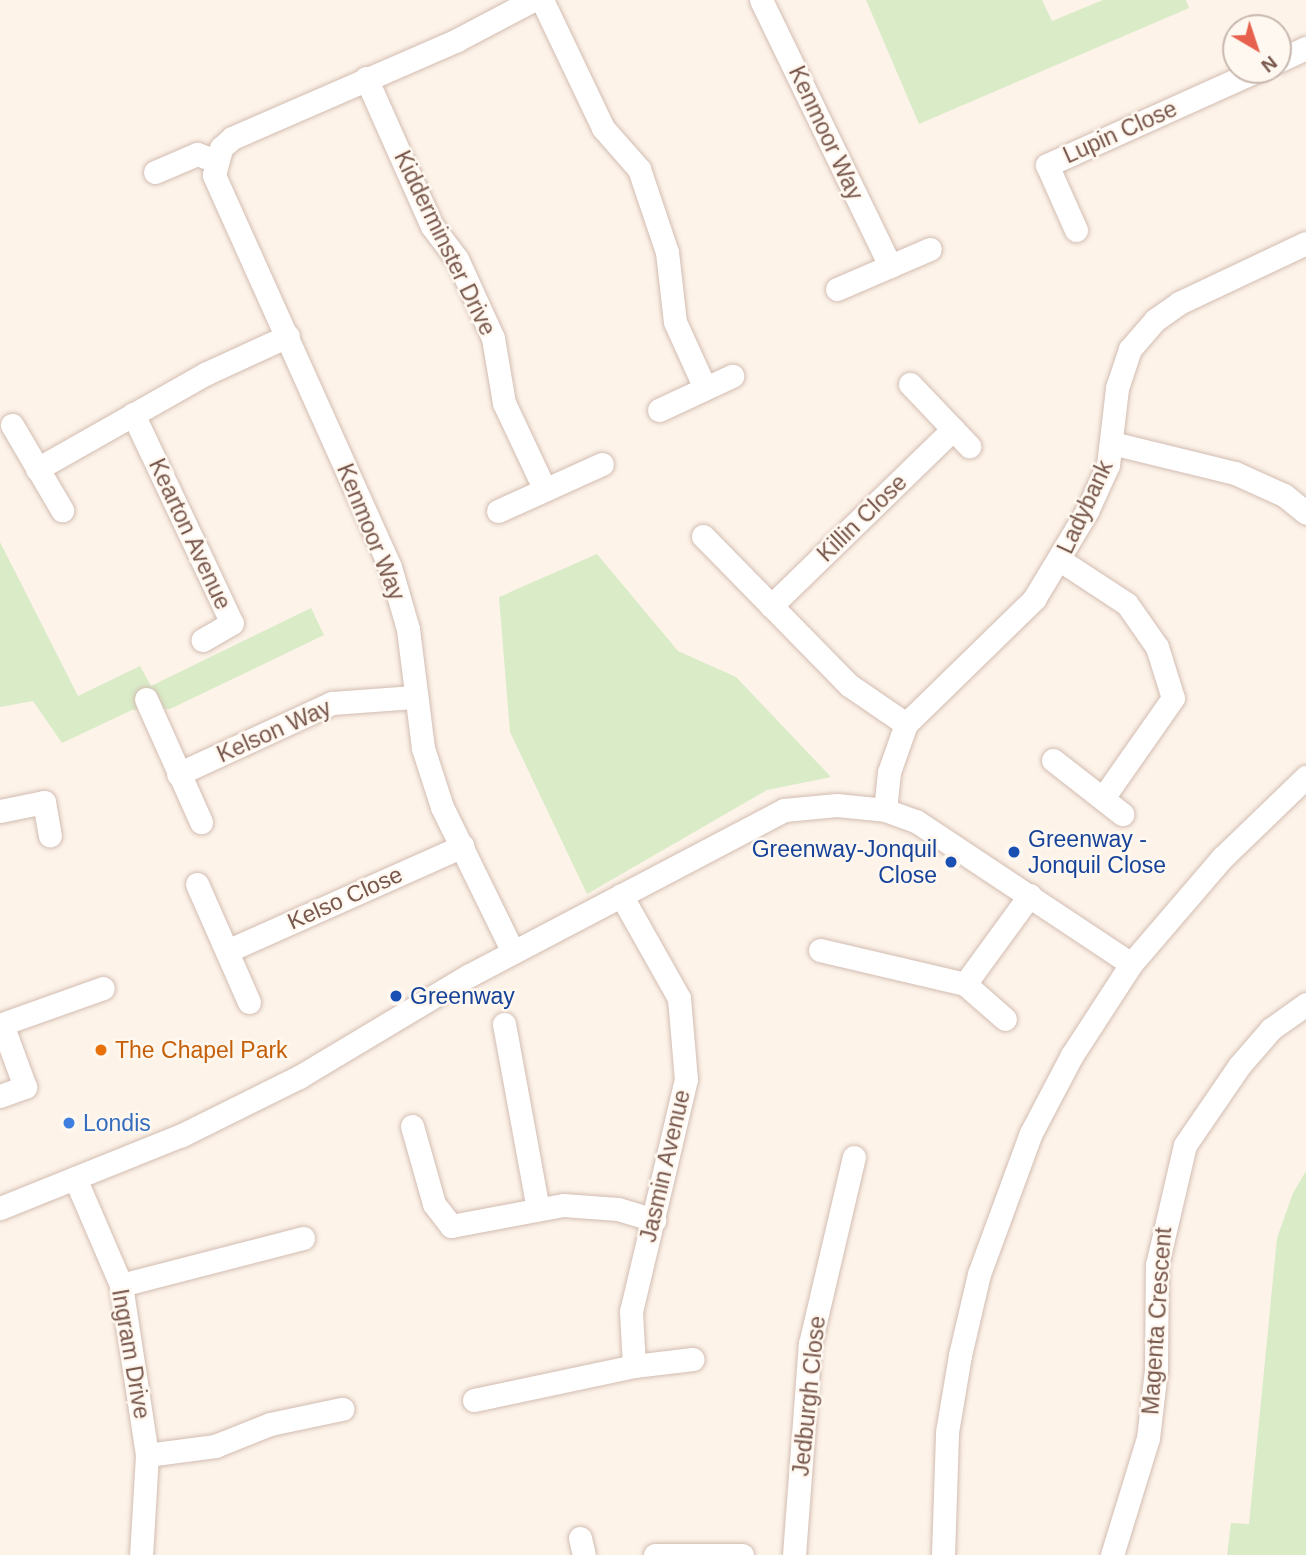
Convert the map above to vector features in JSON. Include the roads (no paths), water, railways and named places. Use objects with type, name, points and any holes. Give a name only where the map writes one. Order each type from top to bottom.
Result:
[{"type":"street","points":[[155,173],[197,154],[216,161],[232,138],[457,40],[533,0]]},
{"type":"street","points":[[542,0],[603,128],[639,169],[667,252],[675,322],[705,388]]},
{"type":"street","name":"Kenmoor Way","points":[[761,0],[890,267]]},
{"type":"street","name":"Kidderminster Drive","points":[[366,78],[432,226],[457,259],[493,338],[504,403],[545,490]]},
{"type":"street","name":"Lupin Close","points":[[1076,230],[1047,164],[1227,84]]},
{"type":"street","name":"Kenmoor Way","points":[[216,161],[215,186],[288,336],[390,567],[408,629],[414,697],[423,748],[442,807],[513,952]]},
{"type":"street","name":"Ladybank","points":[[885,810],[889,772],[906,724],[993,643],[1034,599],[1060,560],[1108,465],[1118,388],[1130,349],[1154,320],[1180,303],[1306,243]]},
{"type":"street","points":[[836,289],[930,249]]},
{"type":"street","points":[[37,469],[133,414],[288,336]]},
{"type":"street","points":[[659,410],[732,376]]},
{"type":"street","name":"Killin Close","points":[[771,606],[961,438],[910,384]]},
{"type":"street","name":"Kearton Avenue","points":[[133,414],[232,624],[203,640]]},
{"type":"street","points":[[12,425],[62,510]]},
{"type":"street","points":[[1112,443],[1235,473],[1284,495],[1306,513]]},
{"type":"street","points":[[498,511],[602,464]]},
{"type":"street","points":[[703,536],[849,685],[906,724]]},
{"type":"street","points":[[1060,560],[1127,604],[1157,646],[1173,698],[1103,799]]},
{"type":"street","name":"Kelson Way","points":[[178,774],[332,703],[414,697]]},
{"type":"street","points":[[146,699],[201,822]]},
{"type":"street","points":[[1053,760],[1122,814]]},
{"type":"street","points":[[943,1555],[947,1432],[979,1274],[1031,1133],[1072,1055],[1131,964],[1222,858],[1306,777]]},
{"type":"street","points":[[0,811],[44,802],[50,835]]},
{"type":"street","points":[[0,1208],[182,1135],[299,1077],[382,1025],[513,952],[784,810],[837,805],[885,810],[916,821],[1131,964]]},
{"type":"street","name":"Kelso Close","points":[[227,951],[463,846]]},
{"type":"street","points":[[197,884],[249,1002]]},
{"type":"street","name":"Jasmin Avenue","points":[[621,895],[679,998],[686,1079],[631,1311],[634,1366]]},
{"type":"street","points":[[965,984],[1030,895]]},
{"type":"street","points":[[820,950],[965,984],[1005,1019]]},
{"type":"street","points":[[0,1096],[25,1087],[2,1024],[103,988]]},
{"type":"street","name":"Magenta Crescent","points":[[1112,1555],[1148,1438],[1156,1370],[1157,1265],[1185,1145],[1239,1066],[1271,1029],[1306,1004]]},
{"type":"street","points":[[504,1024],[538,1209]]},
{"type":"street","points":[[412,1126],[434,1204],[451,1226],[563,1205],[618,1209],[654,1220]]},
{"type":"street","name":"Jedburgh Close","points":[[794,1555],[810,1344],[854,1157]]},
{"type":"street","name":"Ingram Drive","points":[[75,1178],[121,1285],[147,1455],[141,1555]]},
{"type":"street","points":[[121,1285],[303,1238]]},
{"type":"street","points":[[474,1400],[634,1366],[693,1359]]},
{"type":"street","points":[[147,1455],[215,1446],[270,1424],[342,1409]]},
{"type":"street","points":[[655,1555],[742,1555]]},
{"type":"place","name":"Greenway - Jonquil Close","points":[[1014,852]]},
{"type":"place","name":"Greenway-Jonquil Close","points":[[951,862]]},
{"type":"place","name":"Greenway","points":[[396,996]]},
{"type":"place","name":"The Chapel Park","points":[[101,1050]]},
{"type":"place","name":"Londis","points":[[69,1123]]}]
